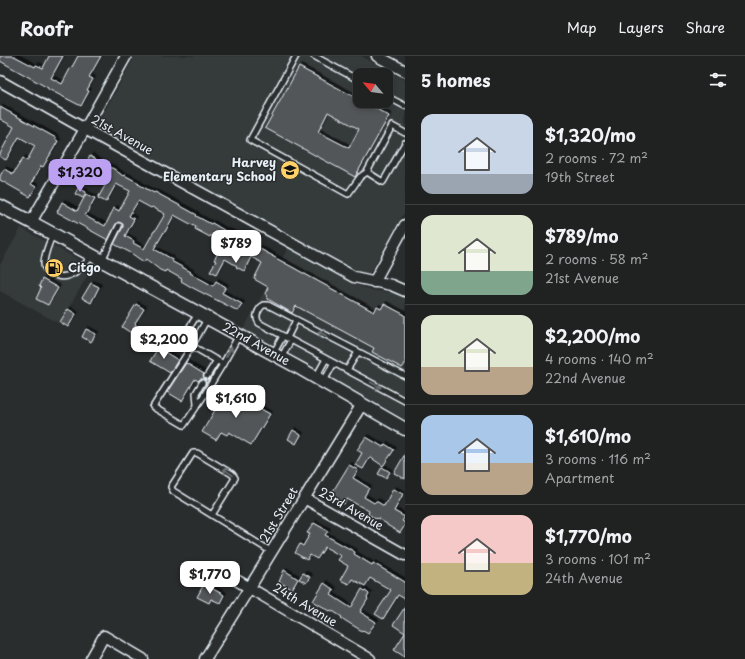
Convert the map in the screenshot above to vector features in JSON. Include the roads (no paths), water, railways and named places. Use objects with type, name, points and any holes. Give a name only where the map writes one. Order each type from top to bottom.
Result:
[{"type":"street","points":[[31,222],[126,56]]},
{"type":"street","points":[[377,56],[405,71]]},
{"type":"street","name":"21st Avenue","points":[[0,81],[354,277],[405,291]]},
{"type":"street","name":"22nd Avenue","points":[[0,206],[239,335],[405,429]]},
{"type":"street","points":[[374,282],[405,225]]},
{"type":"street","name":"21st Street","points":[[205,659],[362,404]]},
{"type":"street","name":"23rd Avenue","points":[[304,498],[405,555]]},
{"type":"street","name":"24th Avenue","points":[[226,574],[370,659]]},
{"type":"street","points":[[91,659],[104,636],[143,659]]},
{"type":"lane","points":[[296,56],[250,140],[348,194],[360,178],[367,172],[392,126],[405,133]]},
{"type":"lane","points":[[314,56],[353,77]]},
{"type":"lane","points":[[393,100],[405,106]]},
{"type":"lane","points":[[367,172],[383,182],[405,143]]},
{"type":"lane","points":[[53,234],[44,265],[46,269],[56,276],[66,277],[74,274],[97,258],[119,226]]},
{"type":"lane","points":[[405,376],[268,305],[263,305],[259,308],[256,315],[258,323],[405,401]]},
{"type":"lane","points":[[156,333],[176,344],[180,343],[203,316]]},
{"type":"lane","points":[[203,316],[192,346],[153,407],[184,425],[223,364],[239,335]]},
{"type":"lane","points":[[277,356],[296,320]]},
{"type":"lane","points":[[277,356],[287,338]]},
{"type":"lane","points":[[192,346],[223,364]]},
{"type":"lane","points":[[347,370],[358,352]]},
{"type":"lane","points":[[319,380],[326,359]]},
{"type":"lane","points":[[207,376],[217,360]]},
{"type":"lane","points":[[319,380],[334,363]]},
{"type":"lane","points":[[197,405],[196,393],[202,383]]},
{"type":"lane","points":[[212,515],[235,478],[232,474],[197,453],[193,453],[171,487],[173,491],[272,552]]},
{"type":"place","name":"Harvey Elementary School","points":[[290,170]]},
{"type":"place","name":"Citgo","points":[[54,268]]}]
